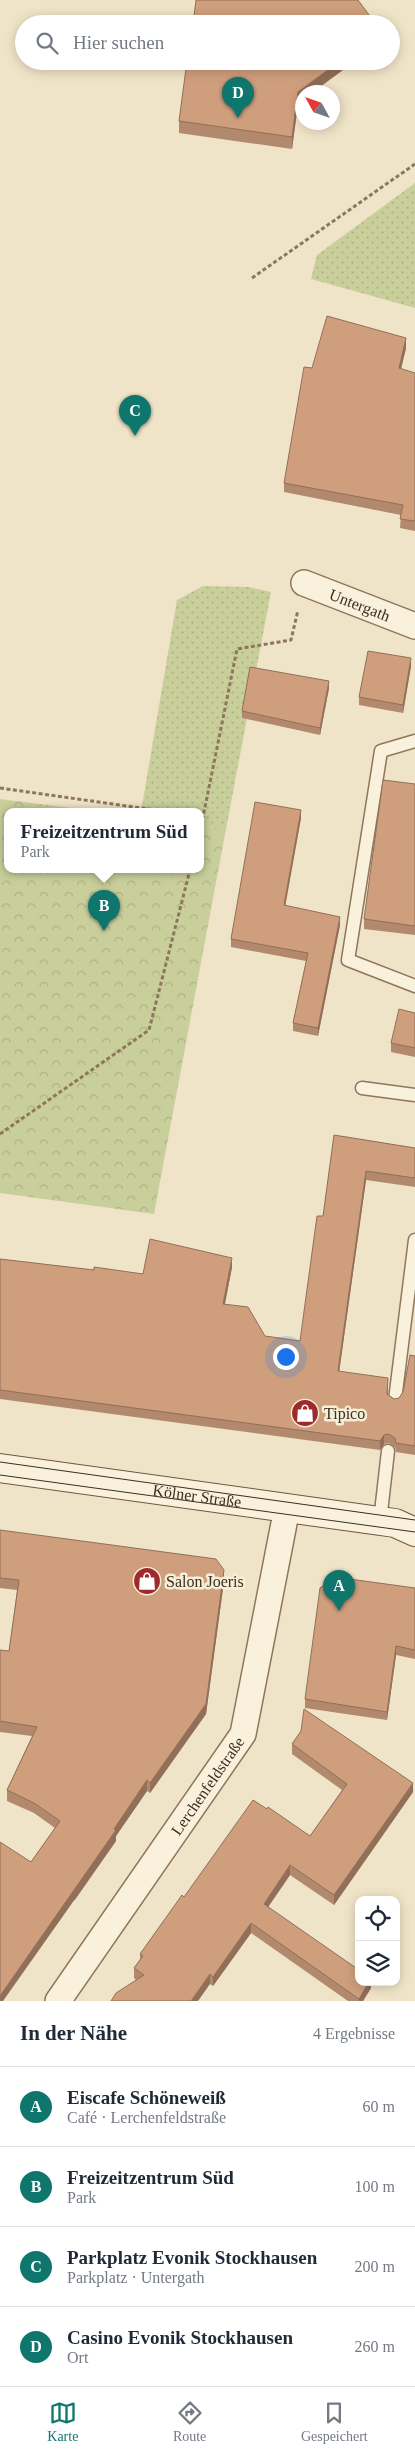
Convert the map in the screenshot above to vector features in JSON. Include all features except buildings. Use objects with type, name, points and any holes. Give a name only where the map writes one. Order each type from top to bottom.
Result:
[{"type":"main road","name":"Kölner Straße","points":[[0,1468],[401,1524]]},
{"type":"street","name":"Untergath","points":[[304,583],[415,626]]},
{"type":"street","name":"Lerchenfeldstraße","points":[[58,2001],[244,1734],[287,1508]]},
{"type":"lane","points":[[415,741],[381,751],[348,960],[415,986]]},
{"type":"lane","points":[[362,1088],[415,1095]]},
{"type":"lane","points":[[395,1400],[415,1240]]},
{"type":"lane","points":[[388,1451],[401,1524]]},
{"type":"path","points":[[252,278],[415,164]]},
{"type":"path","points":[[204,808],[238,649],[291,640],[304,583]]},
{"type":"path","points":[[0,788],[141,808]]},
{"type":"path","points":[[0,1134],[149,1030],[189,873]]},
{"type":"green space","points":[[415,183],[415,308],[311,279],[317,255]]},
{"type":"green space","points":[[203,586],[249,587],[271,592],[226,829],[204,826],[204,808],[142,808],[177,600]]},
{"type":"green space","points":[[0,799],[71,808],[4,808],[4,873],[204,873],[204,826],[226,829],[154,1214],[0,1193]]},
{"type":"tram line","points":[[0,1462],[415,1520]]},
{"type":"tram line","points":[[0,1475],[415,1532]]},
{"type":"place","name":"Casino Evonik Stockhausen","points":[[238,118]]},
{"type":"place","name":"Parkplatz Evonik Stockhausen","points":[[135,436]]},
{"type":"place","name":"Freizeitzentrum Süd","points":[[104,931]]},
{"type":"place","name":"Tipico","points":[[305,1413]]},
{"type":"place","name":"Salon Joeris","points":[[147,1581]]},
{"type":"place","name":"Eiscafe Schöneweiß","points":[[339,1611]]}]
